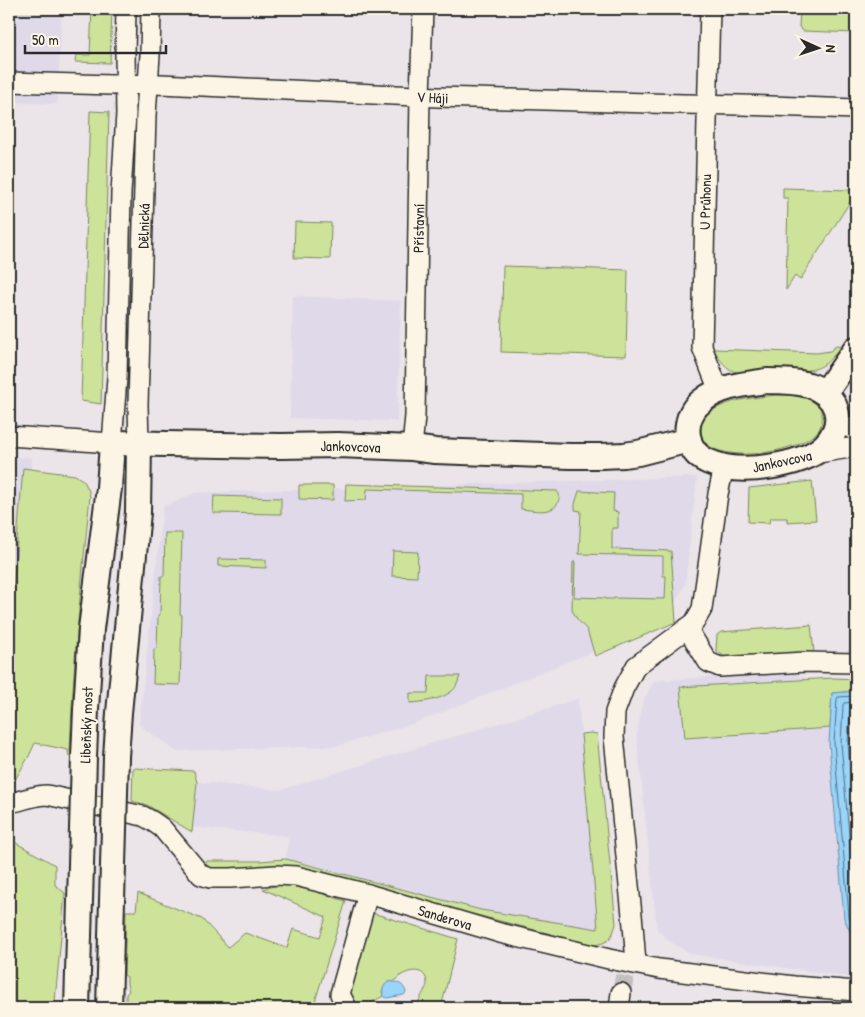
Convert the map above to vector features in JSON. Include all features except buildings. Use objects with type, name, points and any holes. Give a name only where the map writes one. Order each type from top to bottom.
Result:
[{"type":"main road","points":[[824,393],[856,349]]},
{"type":"main road","points":[[689,440],[688,422],[693,411],[702,400],[719,391],[741,384],[790,381],[810,385],[831,398],[837,413],[847,426],[833,433],[825,445],[811,454]]},
{"type":"main road","name":"Jankovcova","points":[[112,443],[313,445],[560,456],[601,456],[638,453],[689,440],[694,452],[706,460],[724,467],[747,469],[778,465],[799,460],[811,454]]},
{"type":"main road","name":"Libeňský most","points":[[77,1008],[84,757],[91,629],[110,488],[112,443]]},
{"type":"main road","name":"Libeňský most","points":[[109,1008],[116,757],[138,512],[138,444]]},
{"type":"street","name":"Dělnická","points":[[112,443],[117,378],[126,114],[126,9]]},
{"type":"street","name":"Dělnická","points":[[138,444],[146,115],[151,9]]},
{"type":"street","name":"Přístavní","points":[[412,448],[415,416],[420,96],[424,9]]},
{"type":"street","name":"U Průhonu","points":[[710,9],[702,347],[719,391]]},
{"type":"street","name":"V Háji","points":[[9,82],[148,84],[420,96],[856,109]]},
{"type":"street","name":"Jankovcova","points":[[9,436],[112,443]]},
{"type":"street","name":"Jankovcova","points":[[811,454],[856,447]]},
{"type":"street","points":[[625,980],[633,925],[614,737],[615,712],[624,688],[636,666],[694,623],[702,609],[718,494],[724,467]]},
{"type":"street","points":[[687,628],[708,662],[720,667],[805,662],[856,663]]},
{"type":"street","name":"Sanderova","points":[[9,803],[37,795],[47,795],[143,816],[162,828],[201,875],[210,878],[296,876],[368,894],[500,933],[609,959],[625,980],[659,969],[794,986],[856,991]]},
{"type":"street","points":[[347,1008],[340,994],[368,894]]},
{"type":"shaded area","points":[[9,9],[62,9],[57,104],[9,102]]},
{"type":"shaded area","points":[[293,296],[401,301],[397,421],[290,418]]},
{"type":"shaded area","points":[[9,456],[32,458],[9,690]]},
{"type":"shaded area","points":[[697,477],[685,584],[664,623],[415,723],[336,746],[176,751],[139,725],[163,507],[195,493]]},
{"type":"shaded area","points":[[791,671],[832,693],[829,743],[844,918],[854,941],[856,978],[691,954],[669,941],[657,929],[637,737],[642,704],[654,681]]},
{"type":"shaded area","points":[[578,699],[598,929],[482,910],[286,859],[289,836],[191,827],[197,782],[280,790]]},
{"type":"green space","points":[[92,9],[112,9],[110,63],[75,62],[76,55],[90,55]]},
{"type":"green space","points":[[800,9],[856,9],[856,33],[803,31],[799,27]]},
{"type":"green space","points":[[90,111],[109,112],[101,404],[81,401]]},
{"type":"green space","points":[[783,188],[849,190],[855,194],[800,280],[795,276],[786,290],[788,198],[783,198]]},
{"type":"green space","points":[[295,222],[331,223],[330,259],[294,258]]},
{"type":"green space","points":[[503,266],[628,270],[626,356],[501,352]]},
{"type":"green space","points":[[836,346],[842,347],[822,366],[811,370],[768,373],[745,373],[731,370],[721,361],[714,349],[817,353],[830,351]]},
{"type":"green space","points":[[776,395],[804,397],[815,403],[820,408],[822,414],[821,426],[817,432],[810,438],[791,446],[759,453],[728,453],[714,449],[704,441],[701,435],[701,425],[706,415],[710,412],[725,404],[750,398]]},
{"type":"green space","points":[[23,468],[75,475],[84,481],[90,497],[75,656],[71,756],[69,757],[68,750],[35,743],[9,790],[9,639]]},
{"type":"green space","points":[[812,481],[816,520],[787,522],[787,518],[770,518],[769,523],[748,522],[749,488]]},
{"type":"green space","points":[[346,484],[557,491],[559,497],[556,506],[542,511],[521,509],[521,494],[367,489],[366,500],[345,501]]},
{"type":"green space","points":[[299,485],[333,485],[333,500],[299,499]]},
{"type":"green space","points":[[579,491],[614,493],[613,511],[618,512],[618,528],[612,528],[612,549],[671,551],[676,622],[595,656],[587,630],[572,610],[573,562],[575,562],[574,597],[665,599],[666,576],[663,576],[663,556],[579,554],[581,511],[575,510],[575,504]]},
{"type":"green space","points":[[214,496],[281,498],[281,514],[213,513]]},
{"type":"green space","points":[[165,533],[182,533],[180,685],[153,684],[154,649],[157,648],[158,615],[160,614],[161,576],[164,576]]},
{"type":"green space","points":[[393,551],[418,552],[417,577],[392,576]]},
{"type":"green space","points":[[218,559],[266,560],[266,568],[218,566]]},
{"type":"green space","points":[[811,625],[814,653],[726,658],[716,650],[717,635],[721,632]]},
{"type":"green space","points":[[429,676],[460,676],[455,688],[443,697],[410,703],[410,693],[428,693]]},
{"type":"green space","points":[[833,678],[856,679],[856,691],[832,693],[830,728],[685,738],[680,687]]},
{"type":"green space","points":[[581,734],[597,734],[616,924],[609,939],[603,943],[594,945],[299,867],[272,865],[238,870],[216,869],[205,865],[207,861],[286,859],[481,910],[598,929]]},
{"type":"green space","points":[[133,768],[194,771],[197,782],[192,832],[147,805],[132,801]]},
{"type":"green space","points":[[9,839],[55,865],[55,885],[65,893],[55,1001],[47,1008],[9,1007]]},
{"type":"green space","points":[[282,884],[346,901],[313,1008],[122,1008],[123,1004],[126,1003],[126,994],[129,991],[127,977],[124,975],[126,911],[136,911],[138,893],[202,919],[228,947],[245,933],[287,948],[293,929],[320,937],[326,917],[263,889]]},
{"type":"green space","points":[[369,912],[458,939],[441,1008],[417,1008],[427,983],[426,977],[418,971],[407,972],[394,982],[388,982],[382,991],[383,996],[367,1005],[359,1005],[347,992]]},
{"type":"water","points":[[856,691],[855,960],[854,941],[844,918],[829,743],[832,693]]},
{"type":"water","points":[[388,982],[396,982],[401,985],[406,992],[404,995],[387,998],[383,996],[383,988]]},
{"type":"tunnel","points":[[621,993],[625,976]]}]
